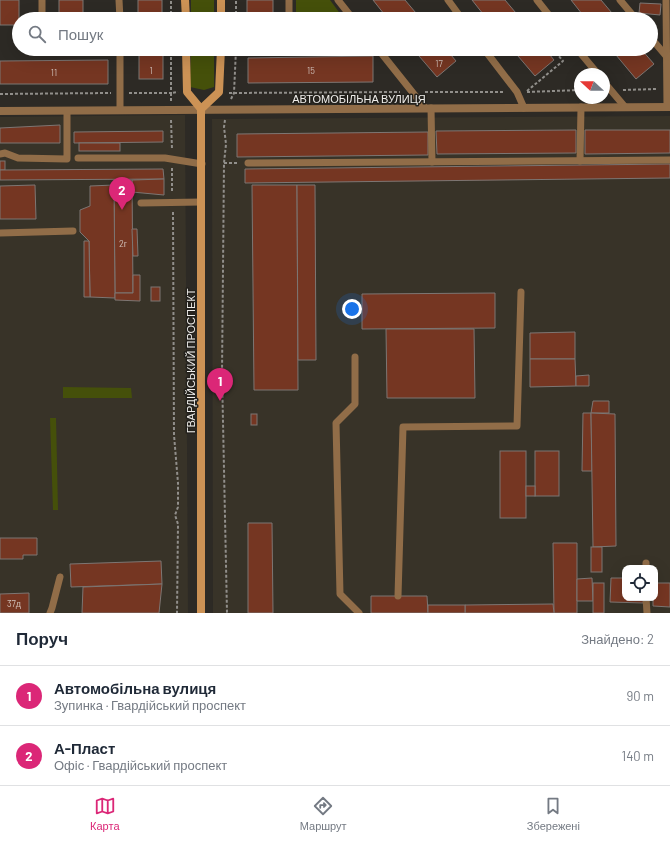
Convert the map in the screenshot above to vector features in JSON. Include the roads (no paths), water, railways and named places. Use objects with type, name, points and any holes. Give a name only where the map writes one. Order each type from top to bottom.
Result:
[{"type":"main road","points":[[185,0],[186,12]]},
{"type":"main road","points":[[221,0],[221,12]]},
{"type":"main road","points":[[186,56],[187,92],[201,109],[219,92],[221,56]]},
{"type":"main road","name":"ГВАРДІЙСЬКИЙ ПРОСПЕКТ","points":[[201,109],[201,613]]},
{"type":"street","name":"АВТОМОБІЛЬНА ВУЛИЦЯ","points":[[0,111],[669,107]]},
{"type":"lane","points":[[42,0],[42,12]]},
{"type":"lane","points":[[119,0],[120,12]]},
{"type":"lane","points":[[289,0],[289,12]]},
{"type":"lane","points":[[338,0],[347,12]]},
{"type":"lane","points":[[448,0],[457,12]]},
{"type":"lane","points":[[537,0],[546,12]]},
{"type":"lane","points":[[620,0],[630,12]]},
{"type":"lane","points":[[666,0],[668,42],[667,89],[669,107]]},
{"type":"lane","points":[[658,46],[667,57]]},
{"type":"lane","points":[[120,56],[120,110]]},
{"type":"lane","points":[[384,56],[428,108],[432,162]]},
{"type":"lane","points":[[489,56],[516,92],[524,108]]},
{"type":"lane","points":[[583,56],[593,68]]},
{"type":"lane","points":[[610,89],[625,107]]},
{"type":"lane","points":[[580,161],[581,107]]},
{"type":"lane","points":[[0,154],[5,153],[18,158],[67,159],[67,111]]},
{"type":"lane","points":[[78,158],[165,158],[202,164]]},
{"type":"lane","points":[[248,163],[670,160]]},
{"type":"lane","points":[[141,203],[201,202]]},
{"type":"lane","points":[[0,233],[72,231]]},
{"type":"lane","points":[[398,596],[404,427],[517,426],[521,292]]},
{"type":"lane","points":[[355,357],[355,404],[336,423],[340,594],[359,613]]},
{"type":"lane","points":[[50,613],[60,577]]},
{"type":"lane","points":[[646,601],[647,613]]},
{"type":"place","name":"А-Пласт","points":[[122,210]]},
{"type":"place","name":"Автомобільна вулиця","points":[[220,401]]}]
